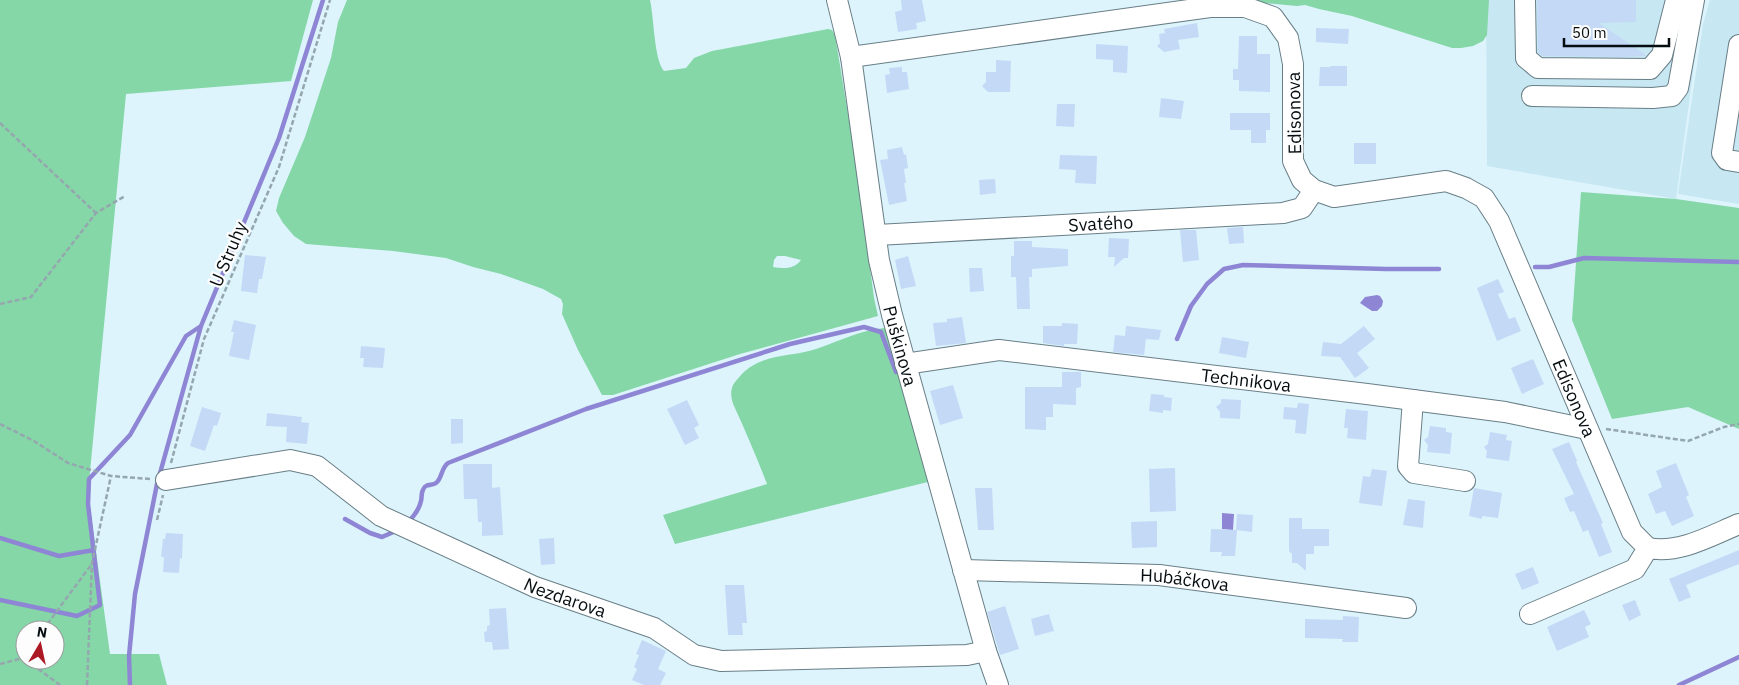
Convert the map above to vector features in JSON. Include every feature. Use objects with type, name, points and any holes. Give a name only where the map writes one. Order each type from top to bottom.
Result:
[{"type":"street","name":"Puškinova","points":[[837,0],[851,57],[879,260],[905,364],[986,651],[998,685]]},
{"type":"street","points":[[1525,0],[1526,58],[1538,68],[1650,69],[1662,56],[1676,0]]},
{"type":"street","points":[[1532,96],[1653,98],[1672,96],[1678,88],[1694,0]]},
{"type":"street","name":"Edisonova","points":[[851,57],[1210,7],[1245,7],[1273,17],[1288,38],[1293,64],[1293,161],[1302,180],[1314,190],[1334,197],[1446,181],[1466,188],[1484,198],[1499,221],[1632,532],[1648,548]]},
{"type":"street","points":[[1739,44],[1722,153],[1726,160],[1739,162]]},
{"type":"street","name":"Svatého","points":[[877,235],[1283,213],[1302,208],[1314,190]]},
{"type":"street","name":"Technikova","points":[[905,364],[1000,350],[1505,412],[1587,429]]},
{"type":"street","points":[[1413,400],[1408,466],[1410,470],[1414,473],[1465,481]]},
{"type":"street","name":"Nezdarova","points":[[166,480],[290,460],[317,466],[381,516],[535,587],[654,628],[694,656],[721,661],[957,655],[986,651]]},
{"type":"street","points":[[1530,614],[1635,569],[1648,548],[1660,550],[1680,548],[1739,524]]},
{"type":"street","name":"Hubáčkova","points":[[963,570],[1159,575],[1406,608]]},
{"type":"path","name":"U Struhy","points":[[158,520],[166,480],[204,339],[279,167],[330,0]]},
{"type":"path","points":[[0,123],[96,213]]},
{"type":"path","points":[[0,304],[31,297],[96,213],[125,196]]},
{"type":"path","points":[[0,424],[34,441],[68,462],[111,476],[166,480]]},
{"type":"path","points":[[1587,429],[1608,429],[1688,440],[1724,426],[1739,424]]},
{"type":"path","points":[[86,685],[92,564],[111,476]]},
{"type":"path","points":[[50,620],[92,564]]},
{"type":"path","points":[[0,664],[15,660]]},
{"type":"path","points":[[41,670],[60,685]]},
{"type":"shaded area","points":[[1486,0],[1703,0],[1676,199],[1487,166]]},
{"type":"shaded area","points":[[1710,0],[1739,0],[1739,204],[1678,194],[1703,24]]},
{"type":"shaded area","points":[[1377,295],[1383,301],[1382,306],[1377,311],[1372,311],[1360,303],[1365,297]]},
{"type":"shaded area","points":[[1222,513],[1234,514],[1233,530],[1222,529]]},
{"type":"green space","points":[[0,0],[313,0],[291,81],[126,94],[88,493],[110,654],[159,654],[167,685],[0,685]]},
{"type":"green space","points":[[347,0],[650,0],[656,48],[664,71],[686,68],[694,58],[712,51],[828,29],[832,30],[835,35],[856,163],[878,316],[740,354],[613,395],[602,395],[578,350],[562,314],[563,304],[561,299],[543,289],[501,274],[446,258],[393,251],[306,244],[294,236],[276,211],[279,198],[305,137],[331,58],[338,22]],"holes":[[[777,256],[801,260],[796,265],[788,268],[773,267]]]},
{"type":"green space","points":[[1232,0],[1489,0],[1487,35],[1483,41],[1473,46],[1452,48],[1352,16],[1305,5],[1297,6]]},
{"type":"green space","points":[[1581,192],[1676,199],[1739,208],[1739,429],[1688,407],[1612,419],[1572,320]]},
{"type":"green space","points":[[885,328],[932,481],[675,544],[663,515],[767,484],[732,400],[731,392],[734,383],[741,375],[759,362],[768,359],[809,351],[860,333]]},
{"type":"building","points":[[901,0],[922,0],[926,21],[916,23],[917,29],[898,32],[895,12],[902,10]]},
{"type":"building","points":[[1537,0],[1636,0],[1636,22],[1599,23],[1646,55],[1622,57],[1542,56],[1538,52]]},
{"type":"building","points":[[1197,23],[1199,37],[1178,40],[1180,49],[1164,52],[1157,46],[1160,43],[1159,34],[1165,33],[1164,29]]},
{"type":"building","points":[[1316,28],[1349,29],[1348,44],[1316,42]]},
{"type":"building","points":[[1239,36],[1257,36],[1257,54],[1270,54],[1270,92],[1239,91],[1239,80],[1233,80],[1233,69],[1238,69]]},
{"type":"building","points":[[1096,44],[1128,46],[1127,73],[1113,72],[1113,60],[1096,59]]},
{"type":"building","points":[[996,60],[1011,61],[1010,92],[988,92],[982,86],[986,82],[986,72],[996,72]]},
{"type":"building","points":[[1347,66],[1347,86],[1319,86],[1320,67]]},
{"type":"building","points":[[902,67],[902,72],[907,72],[909,89],[887,93],[885,75],[890,74],[889,68]]},
{"type":"building","points":[[1161,98],[1184,101],[1181,119],[1159,117]]},
{"type":"building","points":[[1057,104],[1075,104],[1074,127],[1056,126]]},
{"type":"building","points":[[1230,113],[1270,113],[1270,130],[1266,130],[1266,143],[1251,143],[1251,130],[1230,130]]},
{"type":"building","points":[[1354,143],[1376,143],[1376,164],[1354,164]]},
{"type":"building","points":[[902,147],[904,155],[906,154],[908,168],[904,169],[907,201],[889,205],[880,160],[888,159],[887,150]]},
{"type":"building","points":[[1060,155],[1097,156],[1096,184],[1075,183],[1076,170],[1059,169]]},
{"type":"building","points":[[995,179],[996,193],[980,195],[979,180]]},
{"type":"building","points":[[1243,227],[1244,243],[1229,244],[1227,228]]},
{"type":"building","points":[[1180,230],[1196,230],[1199,260],[1183,262]]},
{"type":"building","points":[[1109,238],[1129,239],[1128,258],[1124,258],[1114,267],[1115,257],[1108,257]]},
{"type":"building","points":[[1014,241],[1032,241],[1032,247],[1068,249],[1068,266],[1032,269],[1032,277],[1029,277],[1030,309],[1017,309],[1016,277],[1011,277],[1011,256],[1014,256]]},
{"type":"building","points":[[245,255],[266,257],[257,293],[241,291]]},
{"type":"building","points":[[908,256],[916,286],[901,289],[895,260]]},
{"type":"building","points":[[969,268],[982,268],[984,291],[970,292]]},
{"type":"building","points":[[1498,279],[1504,292],[1498,294],[1509,319],[1515,317],[1521,331],[1497,341],[1477,288]]},
{"type":"building","points":[[962,317],[966,343],[936,346],[933,323],[947,322],[947,319]]},
{"type":"building","points":[[234,320],[256,325],[249,360],[229,356],[234,332],[231,332]]},
{"type":"building","points":[[1062,323],[1078,324],[1077,344],[1064,344],[1064,346],[1043,343],[1043,326],[1062,326]]},
{"type":"building","points":[[1126,326],[1161,330],[1159,340],[1146,339],[1144,355],[1113,352],[1115,335],[1125,336]]},
{"type":"building","points":[[1364,326],[1375,339],[1357,353],[1369,368],[1355,378],[1340,357],[1321,356],[1323,342],[1341,344]]},
{"type":"building","points":[[1222,337],[1249,342],[1246,358],[1219,353]]},
{"type":"building","points":[[361,346],[385,348],[383,368],[363,367],[364,358],[360,358]]},
{"type":"building","points":[[1533,359],[1544,384],[1522,394],[1511,368]]},
{"type":"building","points":[[1062,372],[1081,372],[1081,387],[1076,388],[1076,405],[1053,404],[1053,417],[1046,417],[1046,430],[1025,429],[1025,387],[1062,387]]},
{"type":"building","points":[[953,385],[963,418],[940,425],[930,391]]},
{"type":"building","points":[[1151,394],[1172,398],[1171,411],[1163,410],[1163,413],[1149,411]]},
{"type":"building","points":[[1221,399],[1241,400],[1240,419],[1220,418],[1220,412],[1216,407],[1221,403]]},
{"type":"building","points":[[687,400],[699,425],[694,428],[699,438],[685,445],[667,409]]},
{"type":"building","points":[[1298,403],[1309,404],[1306,434],[1295,433],[1296,420],[1283,419],[1284,407],[1297,408]]},
{"type":"building","points":[[202,407],[221,413],[217,426],[214,425],[205,451],[190,446]]},
{"type":"building","points":[[1346,409],[1368,411],[1366,440],[1347,438],[1348,428],[1344,428]]},
{"type":"building","points":[[267,413],[302,417],[301,422],[309,423],[307,444],[286,442],[287,427],[266,426]]},
{"type":"building","points":[[451,419],[463,419],[463,443],[451,444]]},
{"type":"building","points":[[1430,426],[1446,428],[1446,432],[1452,433],[1450,454],[1427,452],[1428,445],[1424,440],[1428,437]]},
{"type":"building","points":[[1490,432],[1507,435],[1506,440],[1512,441],[1509,461],[1486,458],[1487,451],[1484,447],[1488,444]]},
{"type":"building","points":[[1569,442],[1603,523],[1601,524],[1612,552],[1599,557],[1588,530],[1583,532],[1574,511],[1570,512],[1564,498],[1574,494],[1552,449]]},
{"type":"building","points":[[1676,463],[1689,495],[1686,497],[1694,516],[1672,526],[1665,511],[1656,514],[1648,494],[1662,487],[1656,471]]},
{"type":"building","points":[[463,464],[492,464],[492,488],[500,487],[503,535],[482,536],[482,522],[478,522],[477,499],[464,499]]},
{"type":"building","points":[[1175,468],[1176,511],[1150,512],[1149,469]]},
{"type":"building","points":[[1372,469],[1387,471],[1382,506],[1359,503],[1363,476],[1370,477]]},
{"type":"building","points":[[975,488],[992,488],[994,530],[978,530]]},
{"type":"building","points":[[1474,488],[1502,493],[1498,518],[1482,516],[1482,519],[1469,516]]},
{"type":"building","points":[[1408,499],[1425,501],[1423,528],[1403,525]]},
{"type":"building","points":[[1237,514],[1253,515],[1252,532],[1237,530],[1235,556],[1221,556],[1222,552],[1210,552],[1211,529],[1236,530]]},
{"type":"building","points":[[1289,518],[1302,518],[1302,529],[1329,529],[1329,546],[1314,546],[1314,554],[1306,554],[1306,571],[1297,563],[1292,563],[1292,554],[1289,551]]},
{"type":"building","points":[[1157,521],[1157,547],[1132,548],[1131,522]]},
{"type":"building","points":[[166,533],[183,534],[182,559],[180,558],[179,573],[163,572],[164,557],[161,557],[163,539],[165,539]]},
{"type":"building","points":[[554,538],[555,564],[541,565],[539,539]]},
{"type":"building","points":[[1739,550],[1739,564],[1686,585],[1691,597],[1679,602],[1669,579]]},
{"type":"building","points":[[1533,567],[1539,583],[1522,590],[1515,574]]},
{"type":"building","points":[[725,585],[744,585],[747,623],[742,623],[743,635],[728,635]]},
{"type":"building","points":[[1635,600],[1641,615],[1629,621],[1622,605]]},
{"type":"building","points":[[1005,606],[1019,649],[1000,655],[987,612]]},
{"type":"building","points":[[506,608],[509,649],[493,650],[492,642],[485,642],[484,632],[487,631],[487,626],[490,625],[489,609]]},
{"type":"building","points":[[1584,610],[1591,624],[1585,627],[1589,637],[1557,651],[1547,627]]},
{"type":"building","points":[[1049,614],[1054,631],[1035,636],[1031,619]]},
{"type":"building","points":[[1343,616],[1359,617],[1358,642],[1342,642],[1343,639],[1305,638],[1305,619],[1343,620]]},
{"type":"building","points":[[642,640],[666,651],[658,669],[666,673],[660,685],[644,685],[632,680],[637,669],[634,667],[639,655],[636,654]]},
{"type":"waterway","points":[[130,685],[129,656],[135,594],[157,484],[201,326],[279,138],[323,0]]},
{"type":"waterway","points":[[1535,267],[1549,267],[1584,258],[1739,262]]},
{"type":"waterway","points":[[1177,339],[1191,306],[1207,284],[1224,269],[1243,265],[1439,269]]},
{"type":"waterway","points":[[0,600],[77,616],[100,605],[88,504],[89,479],[130,435],[186,336],[201,326]]},
{"type":"waterway","points":[[409,521],[419,507],[424,488],[438,481],[448,463],[586,409],[790,344],[864,327],[881,332],[896,372]]},
{"type":"waterway","points":[[345,519],[370,533],[382,537],[398,530]]},
{"type":"waterway","points":[[0,538],[59,556],[94,550]]},
{"type":"waterway","points":[[1679,685],[1739,657]]}]
